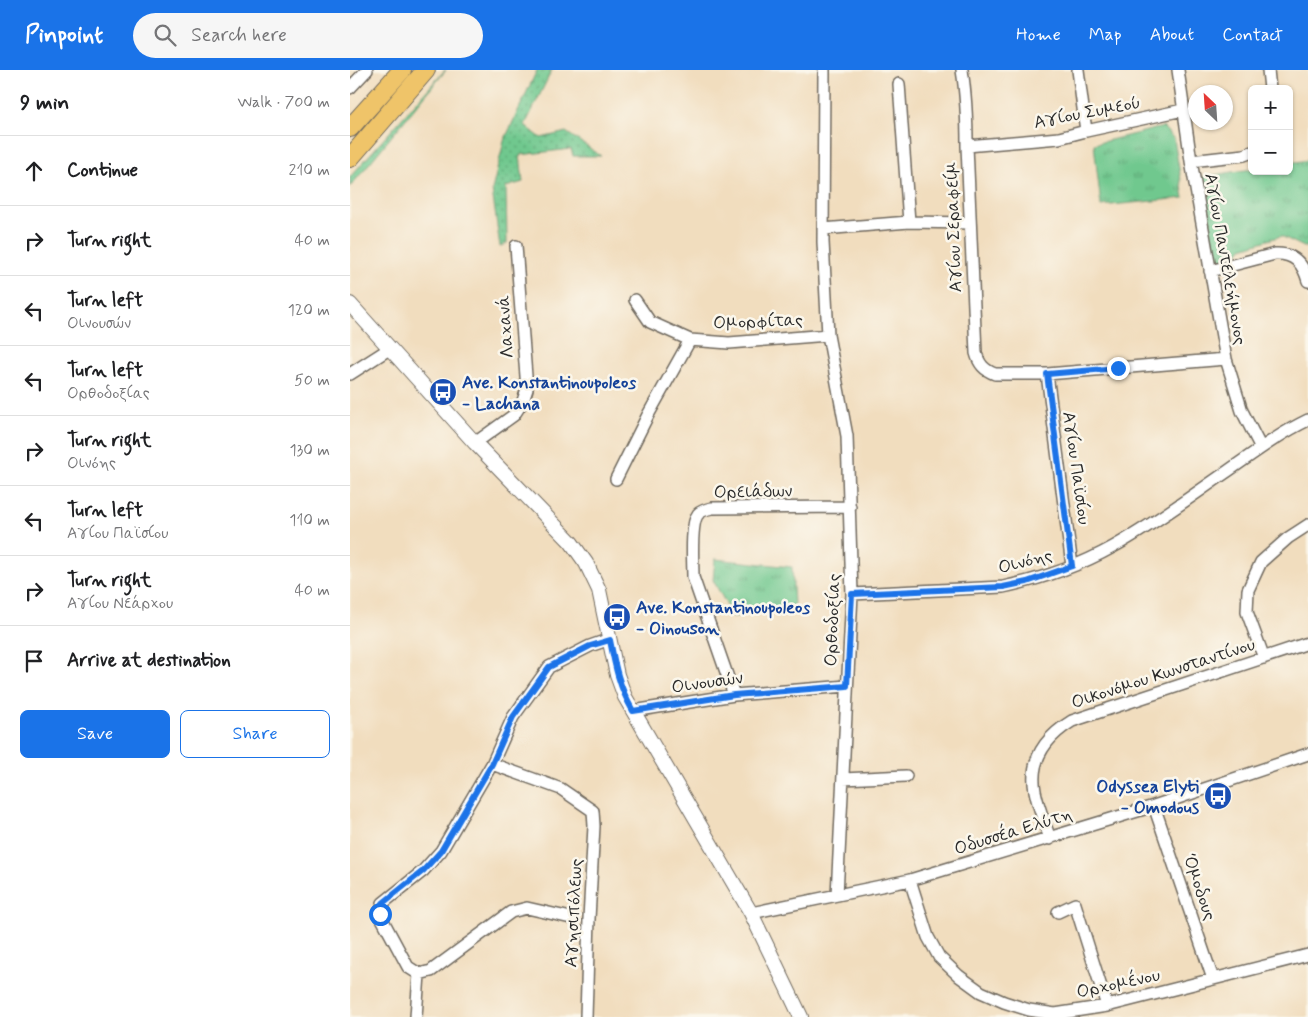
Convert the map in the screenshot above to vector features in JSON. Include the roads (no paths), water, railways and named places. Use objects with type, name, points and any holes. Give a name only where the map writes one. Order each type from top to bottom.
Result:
[{"type":"main road","points":[[350,128],[402,70]]},
{"type":"main road","points":[[350,158],[426,70]]},
{"type":"street","points":[[350,88],[367,70]]},
{"type":"street","name":"Ορθοδοξίας","points":[[824,70],[824,229],[828,335],[847,436],[852,594],[837,895]]},
{"type":"street","name":"Αγίου Σεραφείμ","points":[[962,70],[967,117],[976,353],[982,367],[988,372],[995,374],[1047,374]]},
{"type":"street","points":[[1078,70],[1086,131]]},
{"type":"street","name":"Αγίου Παντελεήμονος","points":[[1178,70],[1190,161],[1226,359],[1242,411],[1261,448]]},
{"type":"street","points":[[1268,70],[1270,85]]},
{"type":"street","points":[[899,84],[909,222]]},
{"type":"street","name":"Αγίου Συμεού","points":[[967,146],[1059,138],[1183,110]]},
{"type":"street","points":[[1190,161],[1248,153]]},
{"type":"street","points":[[824,229],[909,222],[970,223]]},
{"type":"street","name":"Λαχανά","points":[[475,443],[514,415],[523,401],[527,389],[516,246]]},
{"type":"street","points":[[1210,271],[1275,254],[1282,254],[1289,255],[1302,265],[1308,281]]},
{"type":"street","name":"Ομορφίτας","points":[[635,300],[650,322],[690,340],[729,343],[828,335]]},
{"type":"street","points":[[350,304],[475,443],[571,542],[586,563],[599,590],[617,675],[625,697],[751,913],[801,1017]]},
{"type":"street","name":"Ομορφίτας","points":[[616,479],[648,415],[690,340]]},
{"type":"street","points":[[350,374],[389,349]]},
{"type":"street","points":[[1047,374],[1226,359]]},
{"type":"street","name":"Αγίου Παϊσίου","points":[[1047,374],[1072,566]]},
{"type":"street","name":"Οινόης","points":[[852,594],[1003,587],[1027,582],[1072,566],[1112,548],[1261,448],[1308,420]]},
{"type":"street","name":"Ορειάδων","points":[[734,695],[693,577],[693,540],[696,517],[704,510],[712,508],[850,507]]},
{"type":"street","points":[[1264,658],[1247,612],[1248,590],[1261,562],[1288,538],[1308,525]]},
{"type":"street","points":[[420,974],[408,967],[380,914],[383,903],[423,871],[441,851],[492,764],[513,717],[549,667],[590,646],[610,640]]},
{"type":"street","name":"Οικονόμου Κωνσταντίνου","points":[[1050,839],[1035,791],[1034,776],[1036,762],[1050,736],[1072,721],[1308,643]]},
{"type":"street","name":"Οινουσών","points":[[633,711],[734,695],[847,686]]},
{"type":"street","name":"Οδυσσέα Ελύτη","points":[[751,913],[910,880],[1050,839],[1308,754]]},
{"type":"street","name":"Αγησιπόλεως","points":[[492,764],[561,789],[593,811],[594,826],[586,1017]]},
{"type":"street","points":[[843,779],[906,776]]},
{"type":"street","name":"Όμοδους","points":[[1154,806],[1213,979]]},
{"type":"street","name":"Ορχομένου","points":[[910,880],[928,937],[940,957],[959,976],[981,992],[1029,1010],[1055,1014],[1107,1006],[1213,979],[1307,958]]},
{"type":"street","points":[[1058,912],[1075,904],[1107,1006]]},
{"type":"street","points":[[420,974],[431,970],[511,912],[528,908],[571,918]]},
{"type":"street","points":[[416,1017],[420,974]]},
{"type":"place","name":"Ave. Konstantinoupoleos - Lachana","points":[[443,392]]},
{"type":"place","name":"Ave. Konstantinoupoleos - Oinouson","points":[[617,617]]},
{"type":"place","name":"Odyssea Elyti - Omodous","points":[[1218,796]]}]
